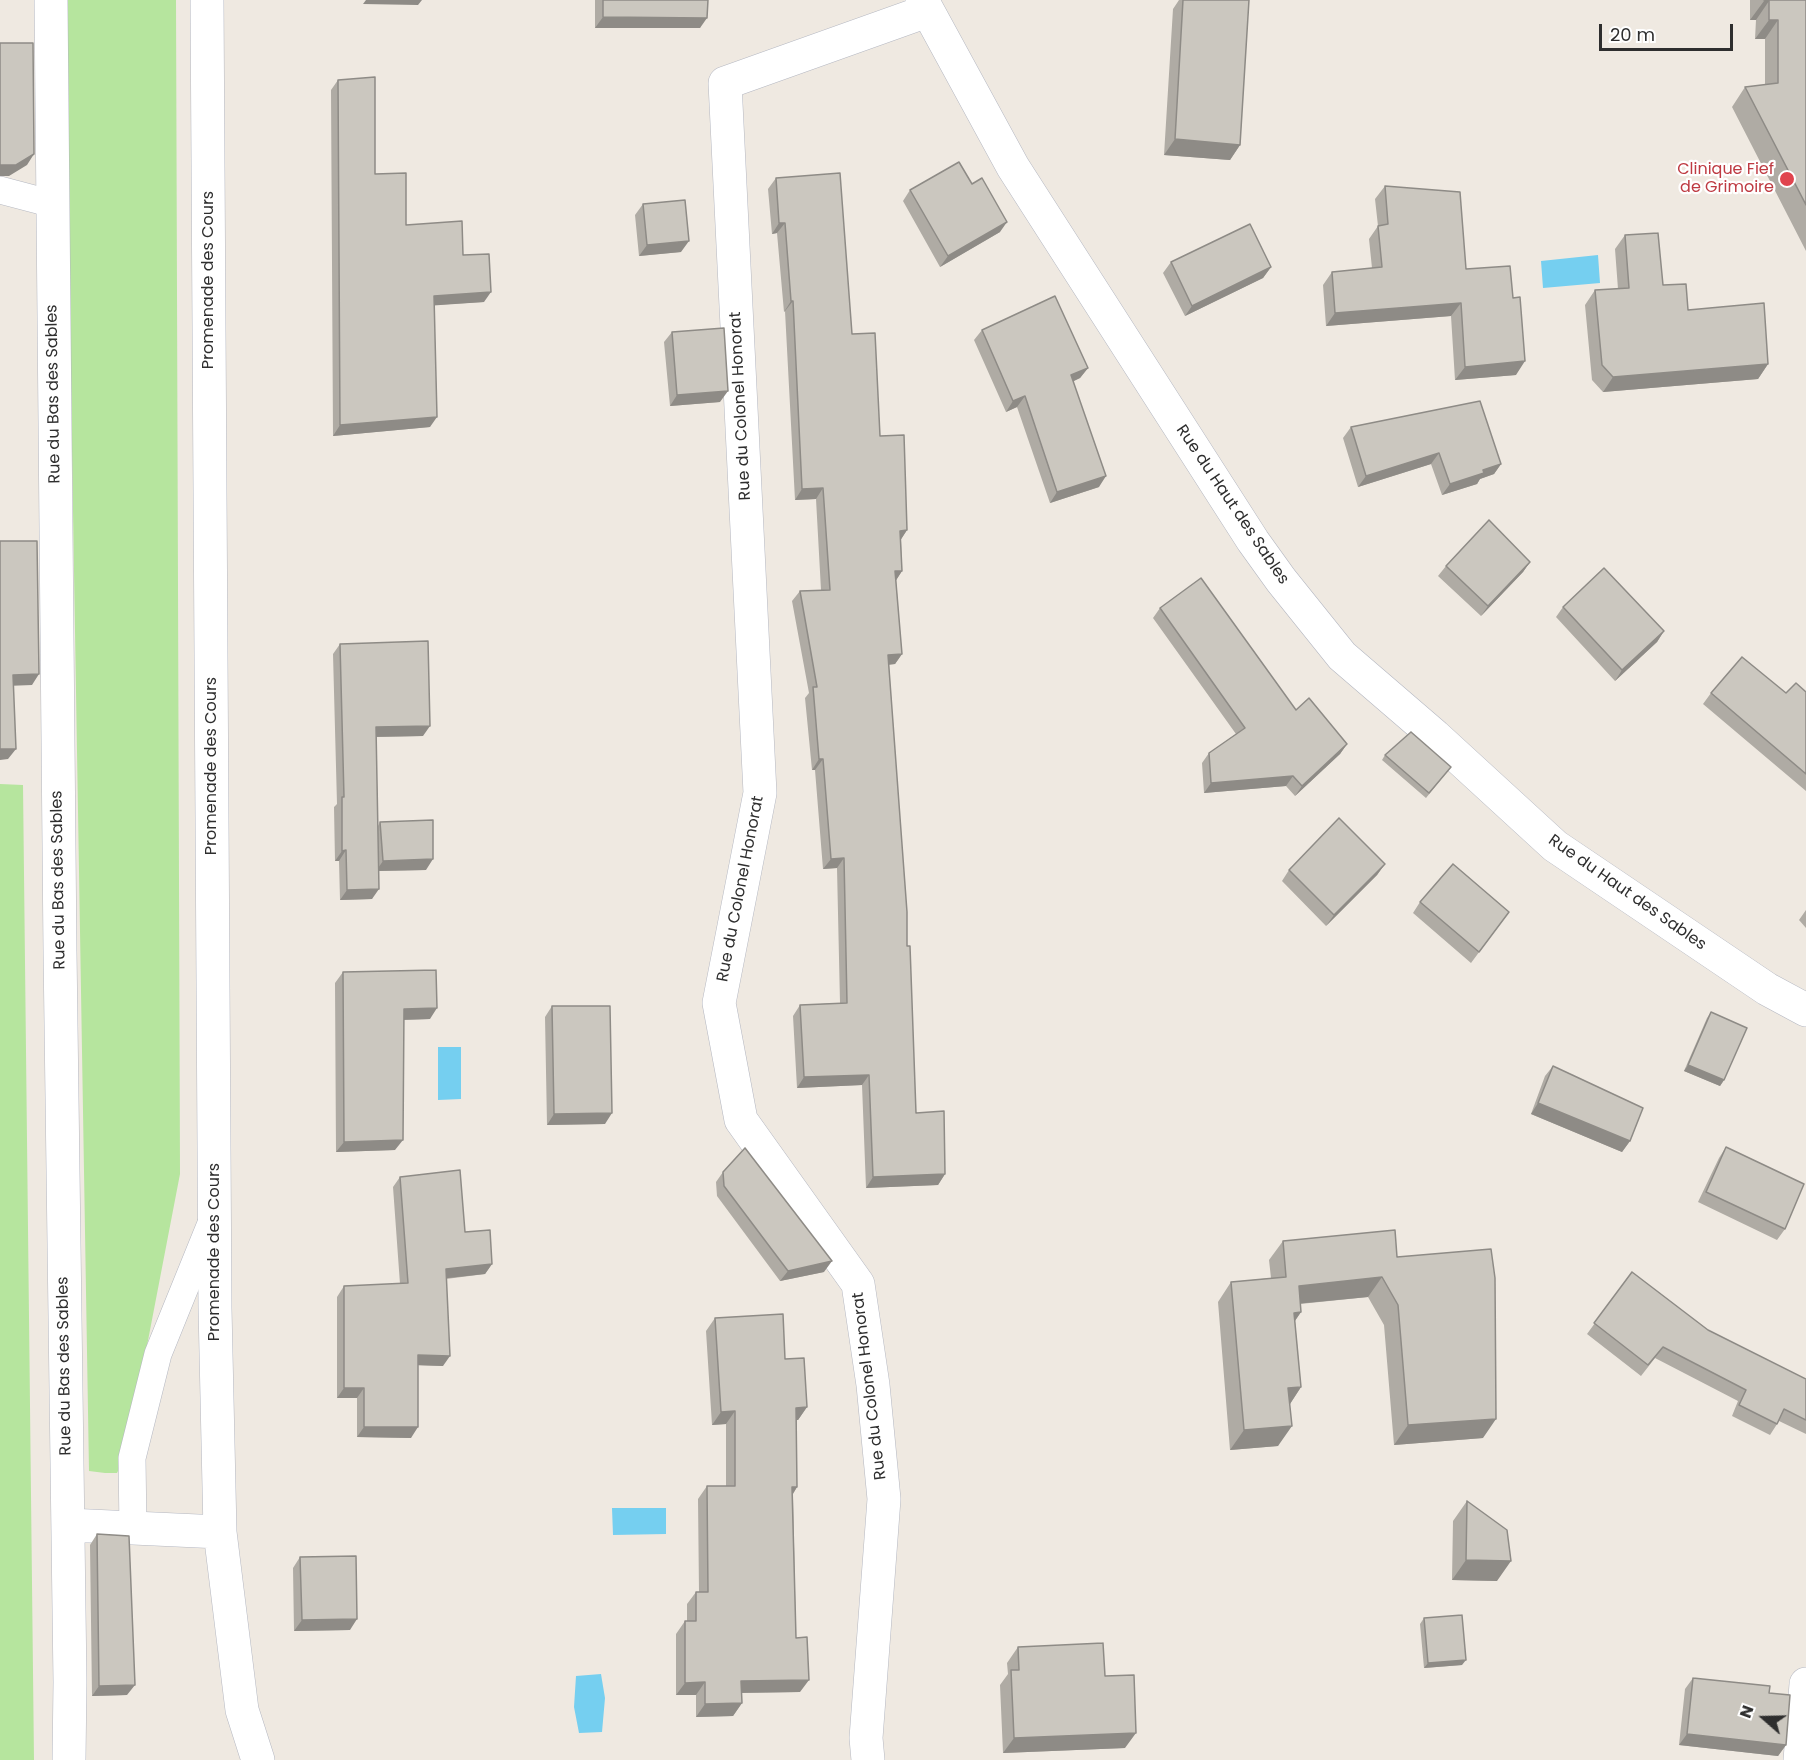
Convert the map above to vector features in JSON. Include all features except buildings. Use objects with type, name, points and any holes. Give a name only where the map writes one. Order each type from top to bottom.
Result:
[{"type":"street","name":"Rue du Bas des Sables","points":[[51,0],[69,1760]]},
{"type":"street","name":"Promenade des Cours","points":[[207,0],[214,1215],[219,1532],[242,1710],[258,1760]]},
{"type":"street","name":"Rue du Haut des Sables","points":[[924,6],[1013,167],[1253,541],[1342,656],[1435,736],[1556,846],[1767,989],[1806,1010]]},
{"type":"street","name":"Rue du Colonel Honorat","points":[[868,1760],[866,1738],[884,1499],[873,1385],[858,1284],[741,1120],[719,1003],[760,794],[725,83],[924,6]]},
{"type":"street","points":[[68,1525],[219,1532]]},
{"type":"street","points":[[1800,1760],[1806,1684]]},
{"type":"lane","points":[[0,190],[53,204]]},
{"type":"lane","points":[[133,1528],[132,1458],[158,1354],[214,1215]]},
{"type":"green space","points":[[67,0],[176,0],[180,1174],[126,1455],[117,1473],[89,1471],[69,271]]},
{"type":"green space","points":[[0,784],[23,785],[34,1760],[0,1760]]},
{"type":"water","points":[[1598,255],[1600,283],[1543,288],[1541,261]]},
{"type":"water","points":[[438,1047],[461,1047],[461,1099],[438,1100]]},
{"type":"water","points":[[612,1508],[666,1508],[666,1534],[613,1535]]},
{"type":"water","points":[[601,1674],[605,1698],[602,1732],[579,1733],[574,1707],[576,1676]]},
{"type":"place","name":"Clinique Fief de Grimoire","points":[[1787,179]]}]
